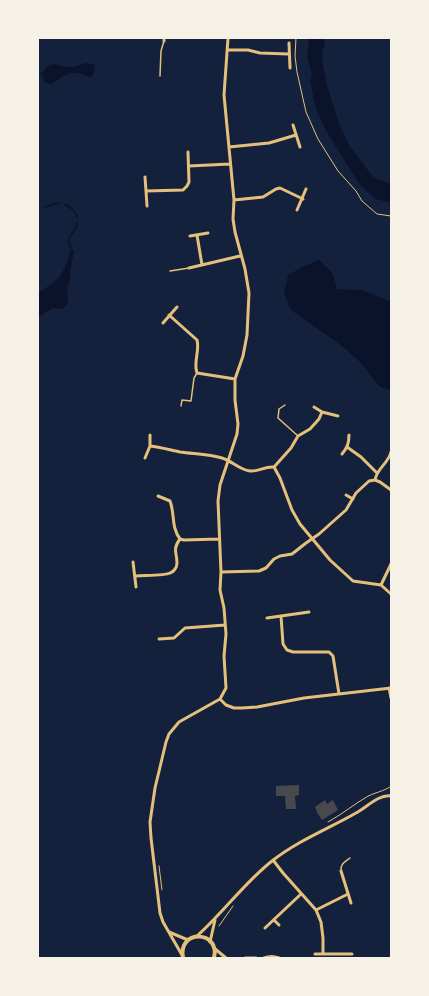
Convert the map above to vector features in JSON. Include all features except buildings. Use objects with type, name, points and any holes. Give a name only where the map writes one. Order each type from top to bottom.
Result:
[{"type":"street","points":[[182,957],[163,922],[160,913],[151,838],[151,811],[155,788],[169,734],[174,727],[186,718],[220,699],[226,688],[224,656],[225,625],[220,590],[221,572],[217,506],[220,485],[236,439],[238,424],[235,400],[235,380],[246,346],[248,316],[248,283],[240,256],[233,219],[234,200],[224,95],[228,38]]},
{"type":"street","points":[[289,43],[288,54],[290,68]]},
{"type":"street","points":[[228,50],[248,50],[260,53],[288,54]]},
{"type":"street","points":[[293,125],[300,146]]},
{"type":"street","points":[[229,147],[269,143],[296,135]]},
{"type":"street","points":[[146,191],[183,190],[189,182],[188,152]]},
{"type":"street","points":[[189,166],[230,164]]},
{"type":"street","points":[[146,177],[147,206]]},
{"type":"street","points":[[234,200],[263,197],[280,188],[303,199]]},
{"type":"street","points":[[297,210],[306,189]]},
{"type":"street","points":[[190,236],[208,232]]},
{"type":"street","points":[[197,235],[202,265]]},
{"type":"street","points":[[189,268],[240,256]]},
{"type":"street","points":[[163,323],[177,307]]},
{"type":"street","points":[[169,316],[197,340],[198,345],[195,369],[197,373],[235,380]]},
{"type":"street","points":[[314,407],[322,412],[338,416]]},
{"type":"street","points":[[150,446],[178,452],[218,457],[229,460],[248,471],[274,467],[291,448],[298,436],[310,429],[319,419],[322,412]]},
{"type":"street","points":[[145,458],[150,446],[150,435]]},
{"type":"street","points":[[342,454],[347,448],[349,442],[348,436]]},
{"type":"street","points":[[347,448],[361,457],[376,472]]},
{"type":"street","points":[[375,480],[376,472],[387,462],[391,452]]},
{"type":"street","points":[[274,467],[280,478],[292,510],[300,524],[312,539],[349,579],[358,583],[372,583],[381,585],[391,594]]},
{"type":"street","points":[[221,572],[263,570],[274,559],[280,556],[292,554],[346,510],[352,499],[369,481],[375,480],[380,482],[391,490]]},
{"type":"street","points":[[346,495],[352,499]]},
{"type":"street","points":[[158,496],[170,501],[172,507],[173,526],[180,539],[219,539]]},
{"type":"street","points":[[135,576],[170,574],[175,569],[177,563],[175,551],[176,545],[180,539]]},
{"type":"street","points":[[133,562],[136,587]]},
{"type":"street","points":[[381,585],[391,564]]},
{"type":"street","points":[[267,618],[309,612]]},
{"type":"street","points":[[281,616],[283,644],[287,650],[293,652],[329,652],[333,656],[339,694]]},
{"type":"street","points":[[159,639],[174,638],[185,628],[225,625]]},
{"type":"street","points":[[220,699],[226,705],[234,708],[242,708],[390,688],[391,698]]},
{"type":"street","points":[[182,957],[182,950],[188,940],[196,936],[215,920],[250,880],[273,860],[295,845],[337,824],[382,796],[391,796]]},
{"type":"street","points":[[273,860],[316,910],[321,922],[323,954]]},
{"type":"street","points":[[341,871],[351,903]]},
{"type":"street","points":[[265,928],[301,894]]},
{"type":"street","points":[[316,910],[348,894]]},
{"type":"street","points":[[210,942],[215,920]]},
{"type":"street","points":[[274,920],[279,925]]},
{"type":"street","points":[[169,932],[188,940]]},
{"type":"street","points":[[196,936],[206,938],[214,948],[226,958]]},
{"type":"street","points":[[214,948],[214,958]]},
{"type":"street","points":[[315,954],[352,954]]},
{"type":"street","points":[[264,958],[269,956],[276,956],[279,958]]},
{"type":"street","points":[[245,958],[256,958]]},
{"type":"lane","points":[[160,76],[161,51],[164,40]]},
{"type":"lane","points":[[170,271],[189,268]]},
{"type":"lane","points":[[181,406],[182,400],[191,401],[194,378],[197,373]]},
{"type":"lane","points":[[285,405],[278,409],[278,418],[298,436]]},
{"type":"lane","points":[[341,871],[340,867],[342,864],[350,858]]},
{"type":"path","points":[[296,38],[295,56],[297,72],[306,112],[318,139],[338,170],[356,191],[362,201],[377,214],[391,216]]},
{"type":"path","points":[[159,862],[162,890]]},
{"type":"path","points":[[216,930],[236,902]]},
{"type":"water","points":[[309,38],[324,38],[325,45],[322,51],[323,66],[327,86],[340,126],[349,145],[373,177],[391,184],[391,203],[376,199],[360,185],[326,131],[316,109],[310,81],[312,75],[307,57]]},
{"type":"water","points":[[86,63],[95,65],[92,77],[79,73],[71,73],[51,84],[44,82],[42,74],[48,66],[56,64],[73,67]]},
{"type":"water","points":[[71,248],[74,251],[70,280],[67,289],[68,303],[63,309],[53,308],[38,317],[38,293],[57,279],[63,271]]},
{"type":"water","points":[[319,260],[332,272],[337,289],[362,290],[391,302],[391,390],[380,387],[360,362],[342,346],[291,310],[284,294],[288,275]]},
{"type":"waterway","points":[[38,72],[42,74]]},
{"type":"waterway","points":[[44,207],[59,203]]},
{"type":"waterway","points":[[64,204],[69,206],[75,212],[77,217]]},
{"type":"waterway","points":[[71,248],[68,239],[76,228],[77,223]]}]
